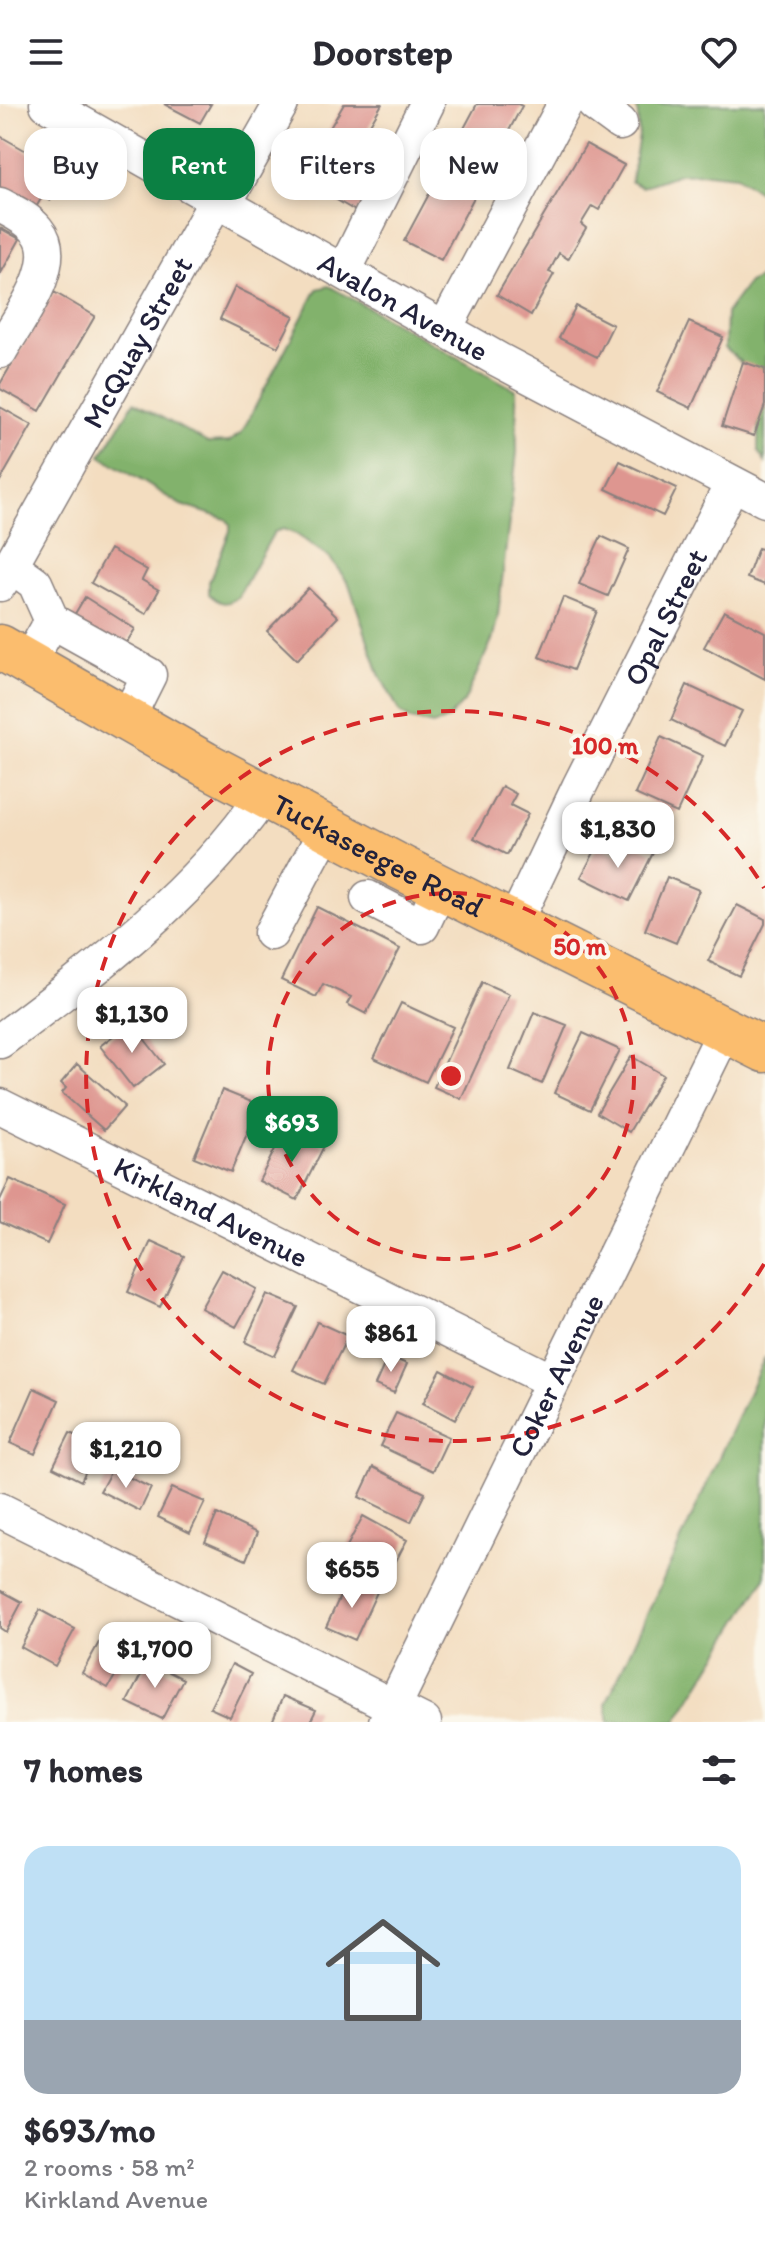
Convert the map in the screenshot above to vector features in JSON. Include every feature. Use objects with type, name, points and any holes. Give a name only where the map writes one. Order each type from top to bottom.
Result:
[{"type":"main road","name":"Tuckaseegee Road","points":[[14,655],[264,795],[440,888],[765,1050]]},
{"type":"street","name":"Avalon Avenue","points":[[47,104],[499,360],[765,500]]},
{"type":"street","name":"McQuay Street","points":[[5,574],[210,212],[232,190],[281,104]]},
{"type":"street","points":[[344,271],[427,104]]},
{"type":"street","points":[[445,328],[565,104]]},
{"type":"street","points":[[0,205],[39,231],[45,245],[46,261],[42,277],[0,351]]},
{"type":"street","name":"Opal Street","points":[[514,924],[579,787],[732,484]]},
{"type":"street","points":[[5,574],[35,583],[52,621],[149,675],[127,719]]},
{"type":"street","points":[[14,655],[52,621]]},
{"type":"street","points":[[5,1027],[88,975],[166,909],[246,820],[264,795]]},
{"type":"street","points":[[271,933],[327,828]]},
{"type":"street","points":[[368,898],[422,926],[440,888]]},
{"type":"street","name":"Coker Avenue","points":[[389,1714],[725,1030]]},
{"type":"street","name":"Kirkland Avenue","points":[[0,1106],[552,1381]]},
{"type":"street","points":[[0,1510],[389,1714],[424,1722]]},
{"type":"path","points":[[48,204],[50,200]]},
{"type":"green space","points":[[637,104],[765,104],[765,196],[736,176],[679,174],[642,187],[631,182],[639,135]]},
{"type":"green space","points":[[765,275],[765,462],[758,451],[759,392],[756,376],[725,348],[726,313],[748,283]]},
{"type":"green space","points":[[329,286],[516,390],[517,452],[493,638],[464,702],[448,719],[433,725],[411,720],[400,712],[379,674],[349,584],[329,557],[296,534],[283,529],[274,532],[238,597],[230,602],[220,602],[209,594],[209,582],[230,531],[226,519],[181,505],[101,456],[134,402],[208,443],[229,442],[242,432],[317,289]]},
{"type":"green space","points":[[765,1357],[765,1578],[676,1722],[609,1722],[606,1704]]},
{"type":"building","points":[[164,104],[211,104],[200,123]]},
{"type":"building","points":[[344,104],[382,104],[368,128],[330,128]]},
{"type":"building","points":[[477,104],[522,106],[510,128],[464,128]]},
{"type":"building","points":[[0,136],[24,150],[24,200],[40,200],[34,211],[0,192]]},
{"type":"building","points":[[586,144],[624,165],[599,210],[592,206],[581,224],[586,228],[568,259],[559,253],[549,272],[554,274],[531,315],[497,295]]},
{"type":"building","points":[[337,200],[364,200],[357,212]]},
{"type":"building","points":[[426,200],[473,200],[441,260],[404,241]]},
{"type":"building","points":[[0,228],[20,239],[0,275]]},
{"type":"building","points":[[235,287],[294,316],[278,347],[220,319]]},
{"type":"building","points":[[54,292],[95,316],[40,411],[0,389],[0,384]]},
{"type":"building","points":[[576,306],[613,325],[597,357],[559,338]]},
{"type":"building","points":[[689,322],[723,337],[691,408],[657,392]]},
{"type":"building","points":[[743,362],[765,369],[765,405],[754,436],[722,426]]},
{"type":"building","points":[[0,407],[32,425],[0,481]]},
{"type":"building","points":[[620,461],[677,488],[663,516],[606,489]]},
{"type":"building","points":[[601,536],[629,549],[608,596],[579,584]]},
{"type":"building","points":[[758,548],[765,550],[765,585],[747,578]]},
{"type":"building","points":[[110,549],[147,570],[142,580],[159,590],[146,614],[91,583]]},
{"type":"building","points":[[308,588],[338,617],[297,660],[267,631]]},
{"type":"building","points":[[85,597],[135,629],[120,653],[70,622]]},
{"type":"building","points":[[563,597],[597,611],[573,670],[539,657]]},
{"type":"building","points":[[724,611],[765,632],[765,679],[704,647]]},
{"type":"building","points":[[687,685],[742,711],[725,746],[671,720]]},
{"type":"building","points":[[661,737],[703,756],[677,813],[635,794]]},
{"type":"building","points":[[502,786],[516,794],[510,805],[528,814],[507,855],[474,838]]},
{"type":"building","points":[[634,843],[653,853],[629,901],[581,877],[598,845],[626,859]]},
{"type":"building","points":[[667,877],[699,890],[676,943],[645,930]]},
{"type":"building","points":[[737,905],[765,919],[739,976],[708,961]]},
{"type":"building","points":[[317,907],[400,949],[366,1014],[347,1004],[351,997],[323,984],[316,997],[281,980]]},
{"type":"building","points":[[482,982],[509,994],[461,1099],[434,1087]]},
{"type":"building","points":[[401,1003],[453,1027],[426,1082],[374,1058]]},
{"type":"building","points":[[534,1012],[567,1025],[542,1084],[510,1070]]},
{"type":"building","points":[[131,1022],[164,1064],[133,1088],[100,1046]]},
{"type":"building","points":[[583,1033],[620,1050],[590,1110],[554,1093]]},
{"type":"building","points":[[631,1056],[663,1075],[629,1132],[597,1113]]},
{"type":"building","points":[[77,1064],[125,1106],[104,1130],[62,1093],[66,1088],[61,1083]]},
{"type":"building","points":[[222,1090],[259,1105],[231,1172],[194,1157]]},
{"type":"building","points":[[286,1127],[324,1146],[297,1200],[259,1181]]},
{"type":"building","points":[[10,1179],[65,1204],[47,1244],[0,1222],[0,1200]]},
{"type":"building","points":[[151,1241],[184,1256],[160,1307],[128,1292]]},
{"type":"building","points":[[222,1270],[257,1289],[236,1327],[201,1308]]},
{"type":"building","points":[[267,1294],[298,1307],[275,1356],[245,1342]]},
{"type":"building","points":[[317,1322],[348,1336],[324,1384],[293,1370]]},
{"type":"building","points":[[388,1356],[407,1364],[394,1393],[375,1385]]},
{"type":"building","points":[[441,1370],[473,1387],[455,1420],[423,1403]]},
{"type":"building","points":[[34,1388],[59,1400],[35,1454],[10,1443]]},
{"type":"building","points":[[396,1413],[449,1437],[433,1471],[380,1446]]},
{"type":"building","points":[[70,1433],[98,1446],[81,1481],[53,1467]]},
{"type":"building","points":[[373,1467],[425,1493],[411,1522],[359,1497]]},
{"type":"building","points":[[112,1469],[151,1488],[140,1511],[100,1491]]},
{"type":"building","points":[[172,1488],[205,1502],[190,1533],[158,1517]]},
{"type":"building","points":[[217,1514],[257,1533],[246,1560],[205,1542]]},
{"type":"building","points":[[363,1516],[407,1540],[389,1574],[345,1550]]},
{"type":"building","points":[[348,1579],[377,1592],[355,1640],[326,1627]]},
{"type":"building","points":[[0,1590],[22,1602],[6,1632],[0,1628]]},
{"type":"building","points":[[40,1610],[75,1629],[55,1666],[21,1647]]},
{"type":"building","points":[[102,1637],[129,1652],[108,1688],[82,1673]]},
{"type":"building","points":[[148,1661],[183,1679],[162,1719],[127,1702]]},
{"type":"building","points":[[232,1664],[251,1674],[230,1717],[210,1708]]},
{"type":"building","points":[[283,1696],[316,1710],[310,1722],[272,1722]]}]
